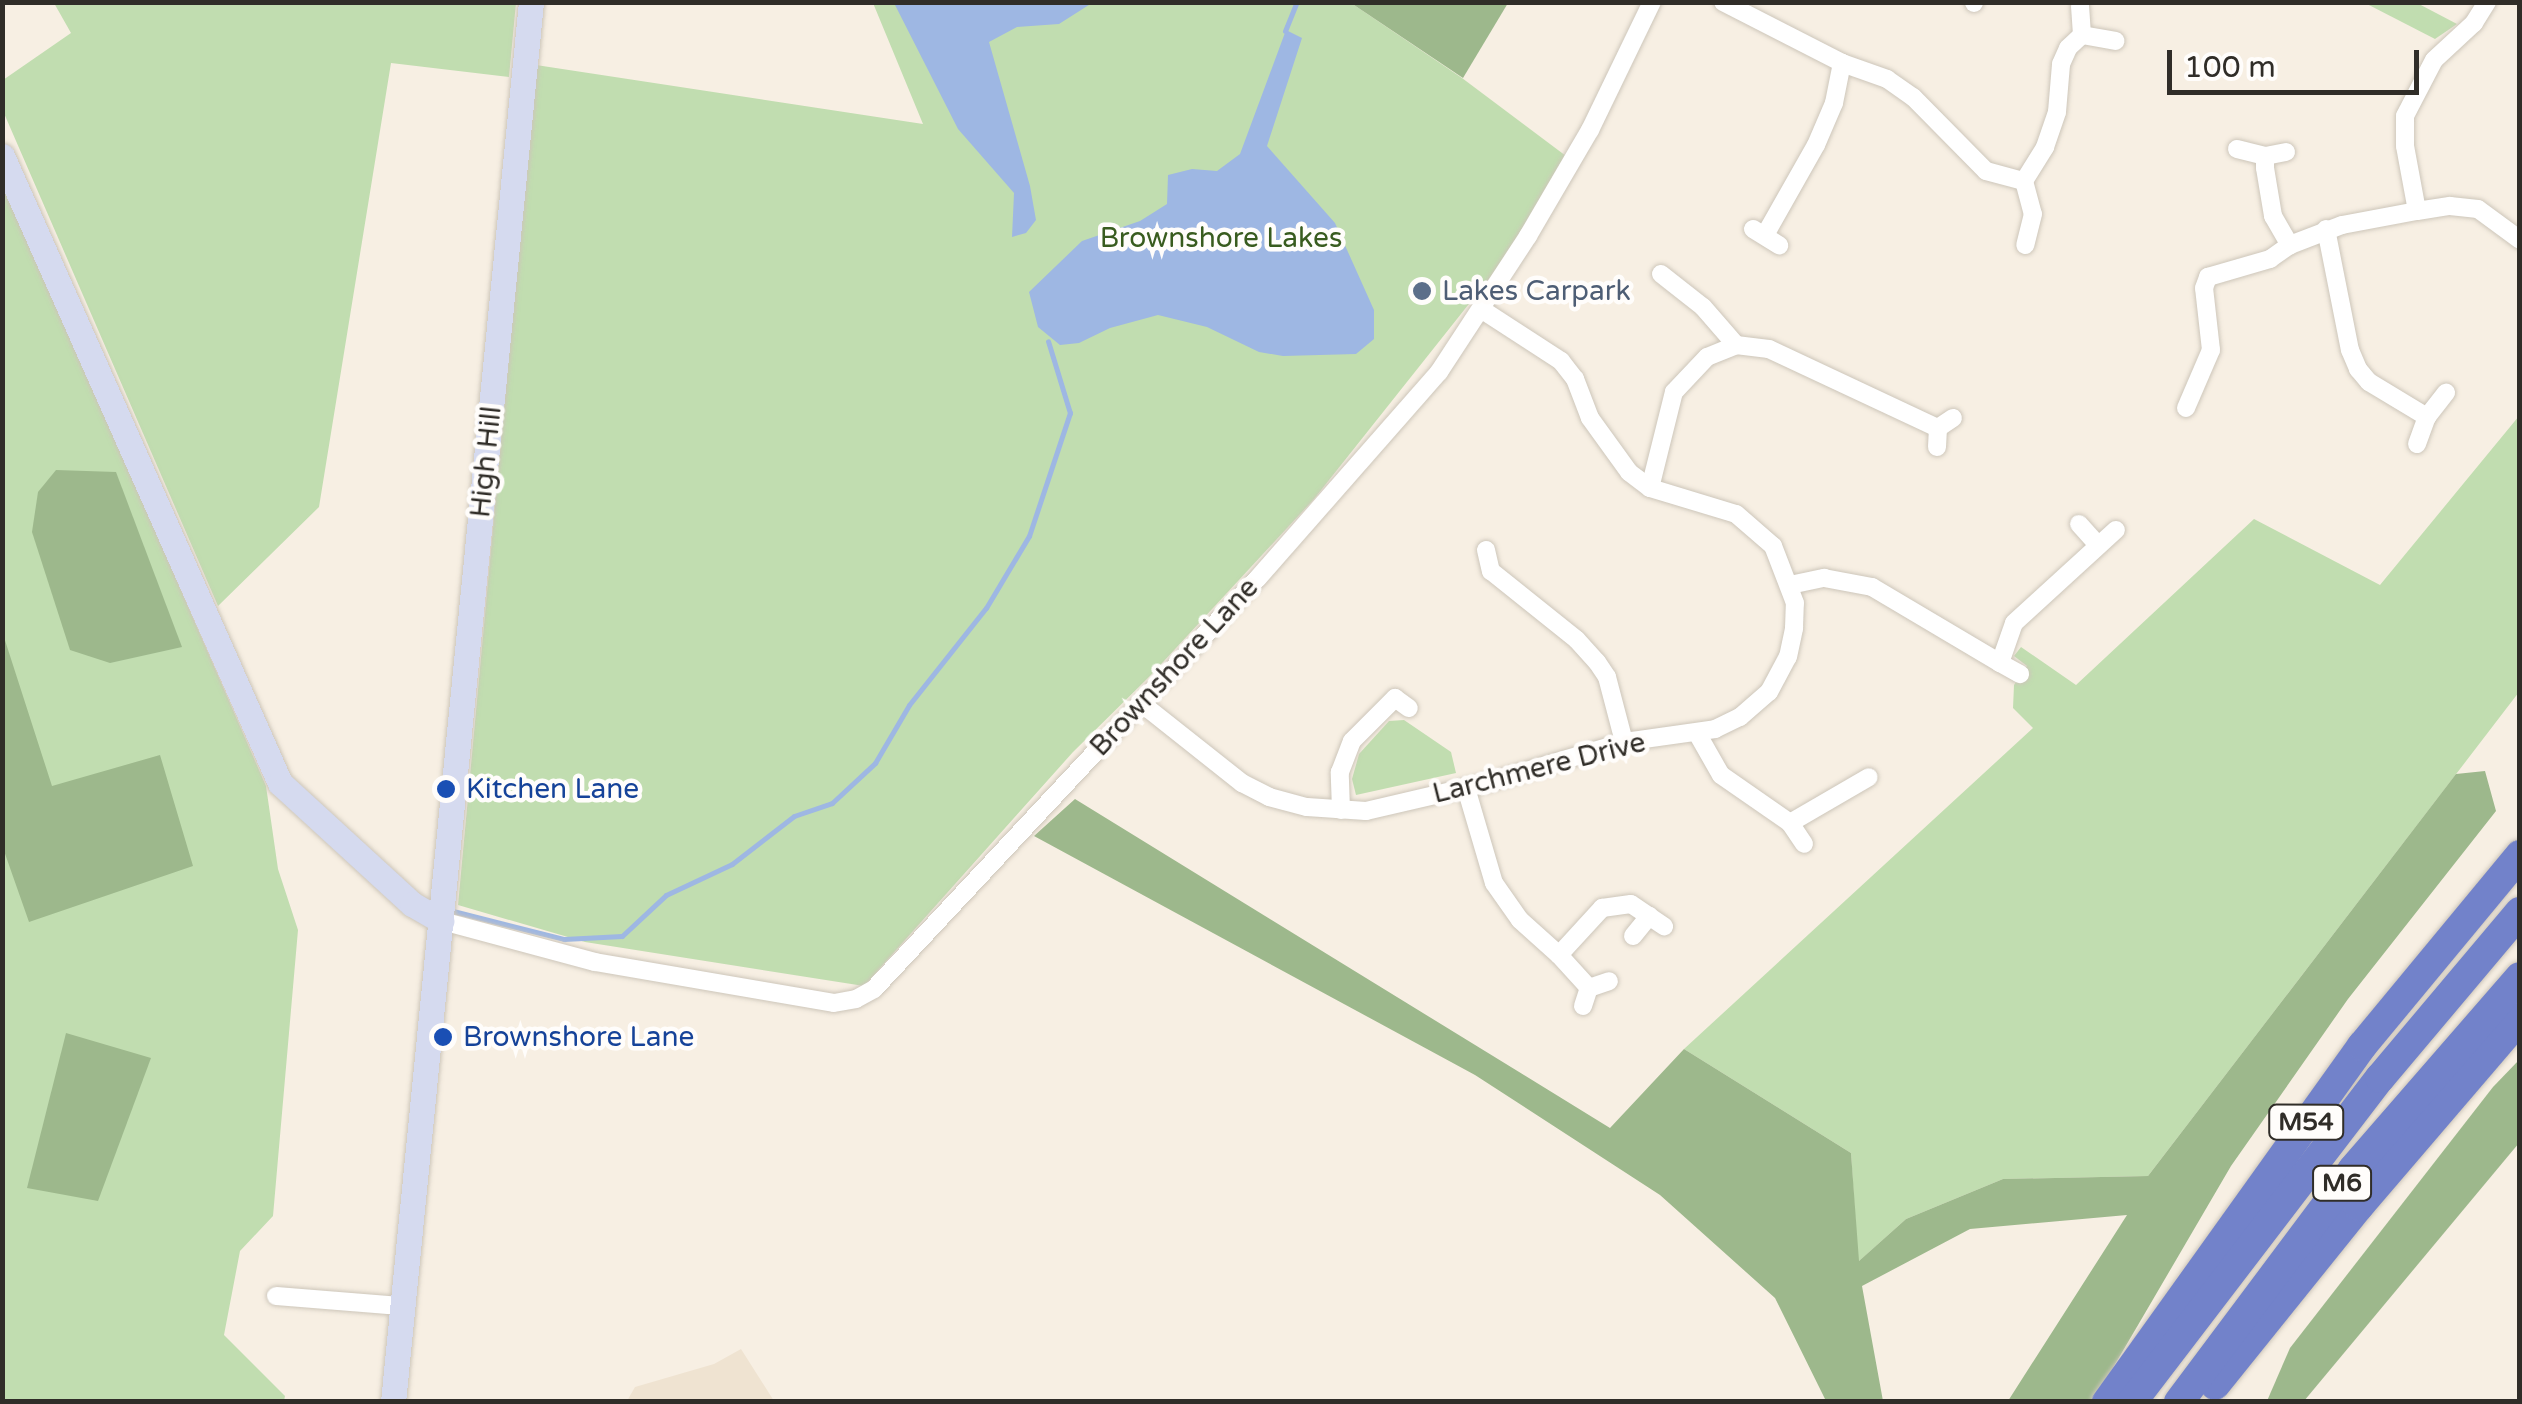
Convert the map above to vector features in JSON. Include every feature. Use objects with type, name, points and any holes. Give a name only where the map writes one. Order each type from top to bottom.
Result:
[{"type":"highway","name":"M54","points":[[2107,1402],[2362,1046],[2520,854]]},
{"type":"highway","points":[[2380,1078],[2426,991],[2520,872]]},
{"type":"highway","name":"M6","points":[[2132,1402],[2380,1078],[2520,912]]},
{"type":"highway","name":"M6","points":[[2179,1402],[2353,1169],[2520,977]]},
{"type":"highway","points":[[2203,1402],[2370,1192],[2520,1018]]},
{"type":"street","name":"High Hill","points":[[393,1402],[531,2]]},
{"type":"street","name":"Brownshore Lane","points":[[442,922],[595,962],[834,1003],[856,999],[874,989],[1141,703],[1439,372],[1590,130],[1652,2]]},
{"type":"street","points":[[1724,2],[1842,63],[1886,79],[1913,98],[1986,171],[2024,181]]},
{"type":"street","points":[[2416,211],[2405,146],[2405,116],[2434,60],[2471,26],[2487,2]]},
{"type":"street","points":[[2080,6],[2082,35]]},
{"type":"street","points":[[2082,35],[2115,41]]},
{"type":"street","points":[[2025,245],[2034,214],[2024,181],[2045,147],[2057,112],[2061,64],[2068,48],[2082,35]]},
{"type":"street","points":[[1766,236],[1816,145],[1834,103],[1842,63]]},
{"type":"street","points":[[2237,149],[2266,156],[2286,152]]},
{"type":"street","points":[[2,156],[280,782],[412,904],[442,922]]},
{"type":"street","points":[[2266,156],[2273,216],[2290,245]]},
{"type":"street","points":[[2186,408],[2211,350],[2204,288],[2208,277],[2270,259],[2290,245],[2326,230],[2450,206],[2478,209],[2520,240]]},
{"type":"street","points":[[2326,230],[2350,350],[2358,370],[2369,382],[2427,417]]},
{"type":"street","points":[[1661,274],[1704,306],[1736,346]]},
{"type":"street","name":"Larchmere Drive","points":[[1141,703],[1242,783],[1269,797],[1340,810],[1387,807],[1624,742],[1697,733],[1740,717],[1779,677],[1794,628],[1790,585],[1774,546],[1747,521],[1712,505],[1650,488],[1610,450],[1561,361],[1481,308]]},
{"type":"street","points":[[1650,488],[1674,392],[1707,358],[1736,346],[1769,349],[1943,431]]},
{"type":"street","points":[[2417,444],[2427,417],[2446,392]]},
{"type":"street","points":[[2079,524],[2098,544]]},
{"type":"street","points":[[2000,663],[2014,622],[2116,530]]},
{"type":"street","points":[[1486,550],[1491,571],[1597,662],[1606,678],[1624,742]]},
{"type":"street","points":[[1471,578],[1491,571]]},
{"type":"street","points":[[1790,585],[1824,578],[1872,588],[2020,674]]},
{"type":"street","points":[[1340,810],[1340,772],[1352,741],[1394,698],[1409,708]]},
{"type":"street","points":[[1697,733],[1721,775],[1790,822],[1804,844]]},
{"type":"street","points":[[1790,822],[1869,777]]},
{"type":"street","points":[[1466,788],[1494,883],[1520,920],[1559,955],[1586,997],[1610,981]]},
{"type":"street","points":[[1559,955],[1602,908],[1631,904],[1656,921],[1632,936]]},
{"type":"street","points":[[276,1296],[402,1306]]},
{"type":"shaded area","points":[[741,1349],[774,1401],[627,1401],[635,1387],[714,1364]]},
{"type":"green space","points":[[54,3],[516,3],[509,77],[391,63],[319,507],[218,606],[3,111],[3,80],[71,33]]},
{"type":"green space","name":"Brownshore Lakes","points":[[873,3],[1351,3],[1462,78],[1566,156],[1511,251],[1314,499],[1152,674],[1073,752],[864,986],[585,942],[458,905],[536,65],[923,124]]},
{"type":"green space","points":[[1351,3],[1508,3],[1463,78]]},
{"type":"green space","points":[[2365,3],[2417,3],[2457,24],[2435,39]]},
{"type":"green space","points":[[6,187],[266,786],[278,869],[298,930],[273,1216],[240,1251],[224,1335],[285,1396],[284,1401],[3,1402],[2,189]]},
{"type":"green space","points":[[2519,416],[2519,692],[2148,1176],[2003,1179],[1906,1219],[1858,1262],[1851,1153],[1684,1049],[2033,728],[2013,708],[2014,685],[2027,666],[2014,656],[2021,647],[2076,685],[2254,519],[2380,585]]},
{"type":"green space","points":[[56,470],[116,472],[182,647],[110,663],[70,650],[32,532],[38,492]]},
{"type":"green space","points":[[2,631],[52,786],[160,755],[193,866],[29,922],[3,848]]},
{"type":"green space","points":[[1404,720],[1451,752],[1456,773],[1356,795],[1352,779],[1359,754],[1389,721]]},
{"type":"green space","points":[[2485,771],[2496,811],[2348,999],[2231,1166],[2093,1402],[2008,1401],[2127,1215],[1970,1229],[1862,1286],[1883,1401],[1826,1401],[1775,1298],[1660,1195],[1475,1075],[1034,836],[1075,799],[1610,1128],[1684,1049],[1851,1153],[1859,1261],[1906,1219],[2003,1179],[2148,1176],[2456,774]]},
{"type":"green space","points":[[66,1033],[151,1058],[98,1201],[27,1188]]},
{"type":"green space","points":[[2519,1060],[2519,1143],[2304,1401],[2267,1401],[2290,1348],[2493,1087]]},
{"type":"water","points":[[894,3],[1092,3],[1059,24],[1017,27],[989,42],[1030,186],[1036,220],[1026,233],[1012,237],[1014,193],[958,129]]},
{"type":"water","points":[[1286,30],[1302,38],[1267,146],[1335,223],[1374,310],[1374,339],[1356,354],[1283,356],[1259,352],[1207,327],[1158,315],[1110,328],[1079,343],[1060,345],[1038,327],[1029,292],[1082,241],[1140,221],[1167,204],[1168,175],[1192,169],[1217,171],[1240,154]]},
{"type":"waterway","points":[[1285,31],[1297,2]]},
{"type":"waterway","points":[[449,910],[564,939],[622,936],[666,895],[732,864],[794,816],[832,803],[875,763],[909,705],[986,608],[1029,536],[1070,413],[1048,341]]},
{"type":"place","name":"Lakes Carpark","points":[[1422,291]]},
{"type":"place","name":"Kitchen Lane","points":[[446,789]]},
{"type":"place","name":"Brownshore Lane","points":[[443,1037]]}]
